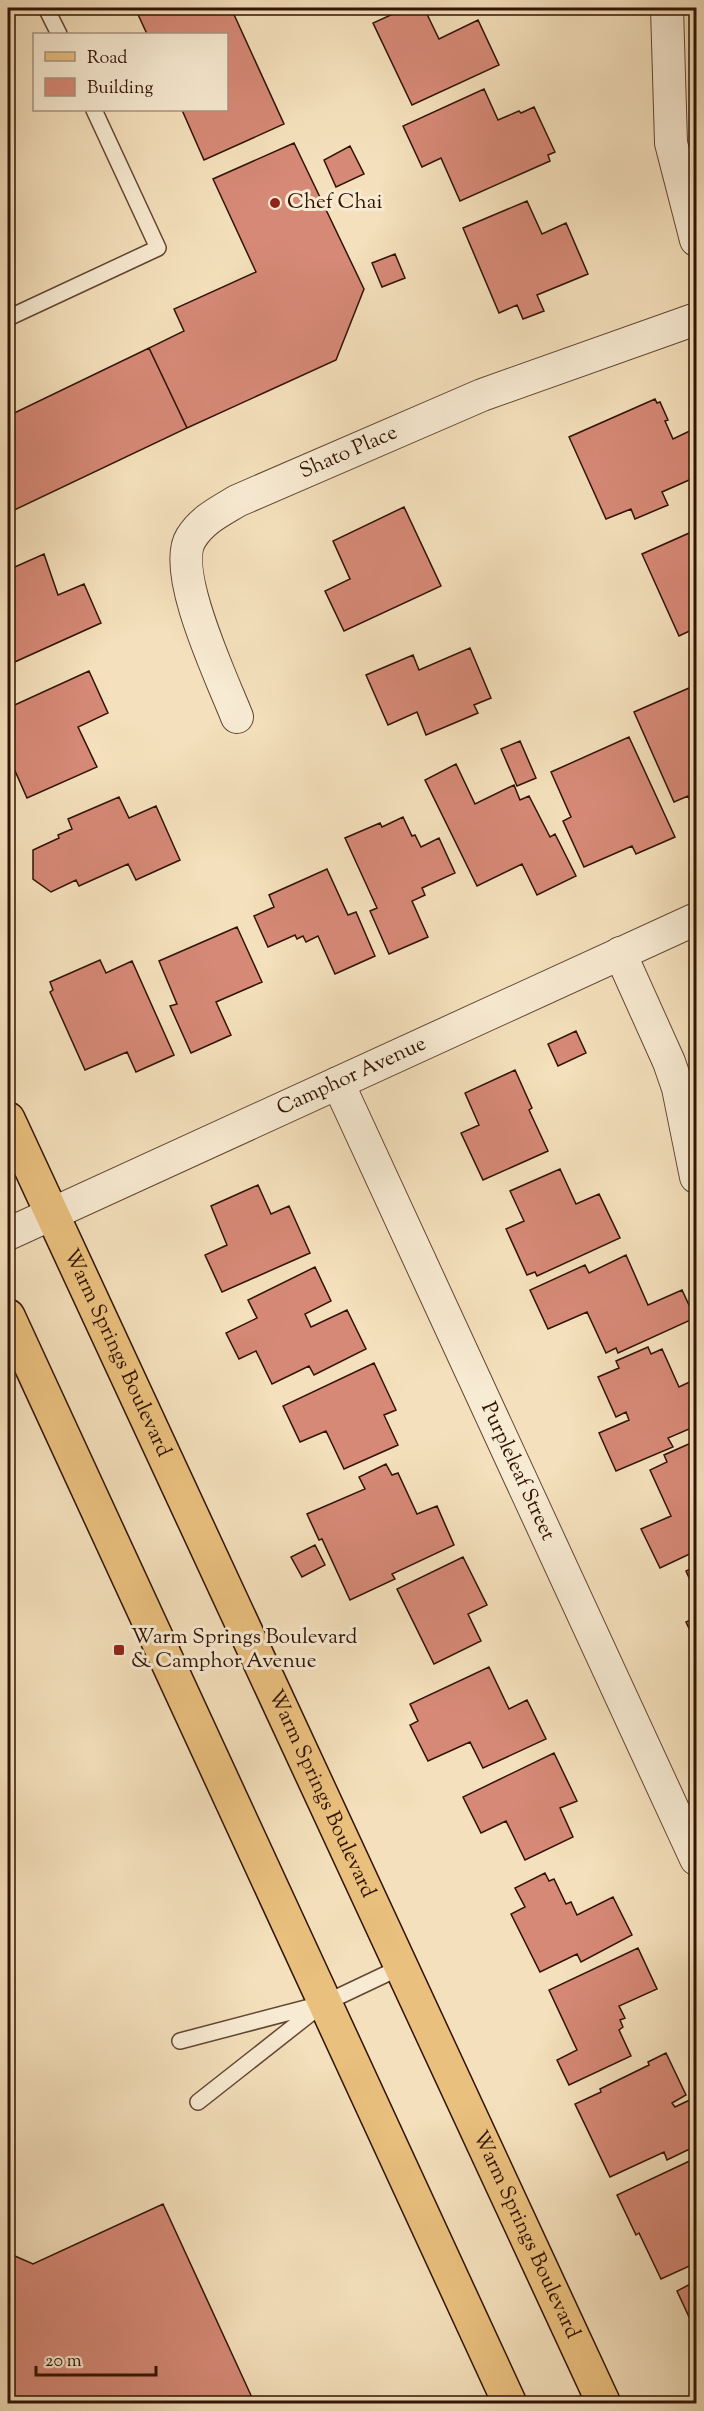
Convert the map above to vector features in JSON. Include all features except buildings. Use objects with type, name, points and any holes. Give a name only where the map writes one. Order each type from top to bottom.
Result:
[{"type":"main road","name":"Warm Springs Boulevard","points":[[8,1119],[604,2403]]},
{"type":"main road","points":[[8,1316],[510,2403]]},
{"type":"street","points":[[667,8],[672,143],[696,240]]},
{"type":"street","name":"Shato Place","points":[[237,717],[191,599],[185,560],[189,540],[208,518],[237,501],[482,395],[696,319]]},
{"type":"street","name":"Camphor Avenue","points":[[8,1234],[696,919]]},
{"type":"street","points":[[620,953],[669,1062],[678,1088],[696,1177]]},
{"type":"street","name":"Purpleleaf Street","points":[[338,1083],[696,1859]]},
{"type":"lane","points":[[46,8],[58,33]]},
{"type":"lane","points":[[8,318],[158,248],[94,111]]},
{"type":"lane","points":[[180,2041],[325,2003],[401,1967]]},
{"type":"lane","points":[[198,2102],[325,2003]]},
{"type":"place","name":"Chef Chai","points":[[275,203]]},
{"type":"place","name":"Warm Springs Boulevard & Camphor Avenue","points":[[119,1650]]}]
